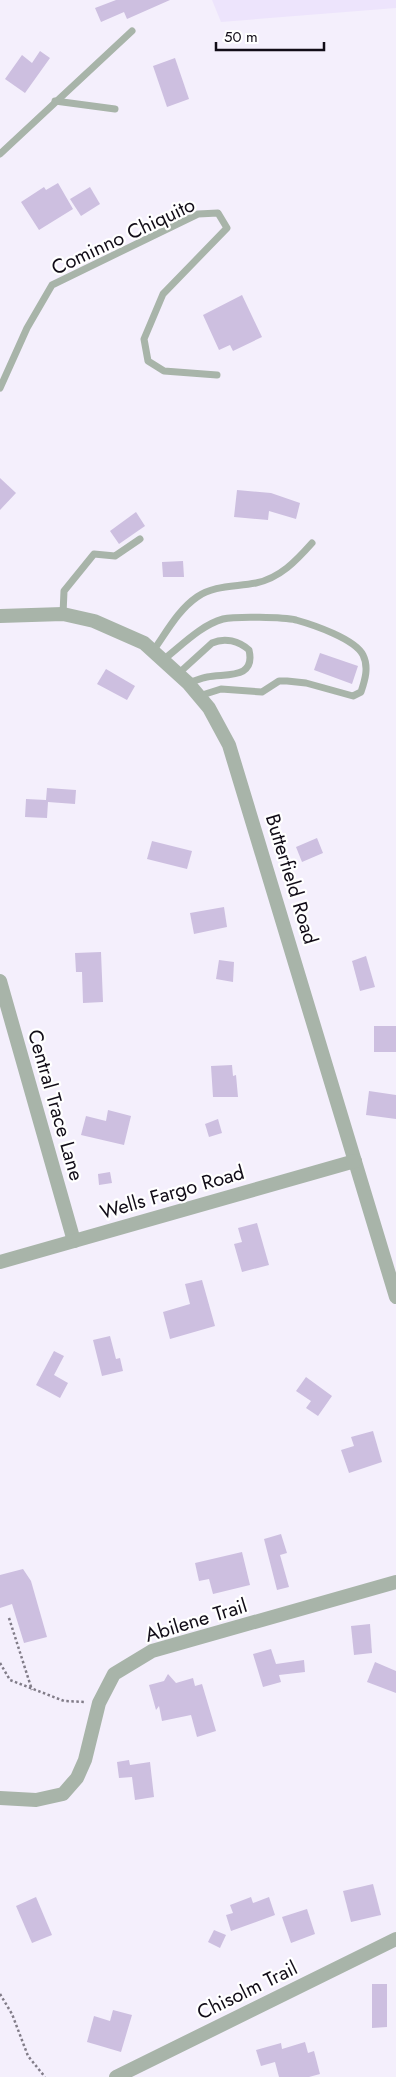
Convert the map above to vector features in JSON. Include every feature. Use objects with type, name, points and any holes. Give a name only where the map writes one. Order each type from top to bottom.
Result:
[{"type":"street","name":"Butterfield Road","points":[[0,616],[63,614],[94,621],[144,644],[184,678],[209,708],[229,745],[396,1297]]},
{"type":"street","name":"Central Trace Lane","points":[[0,981],[74,1241]]},
{"type":"street","name":"Wells Fargo Road","points":[[0,1262],[355,1160]]},
{"type":"street","name":"Abilene Trail","points":[[0,1798],[36,1800],[63,1794],[77,1778],[85,1760],[99,1703],[114,1674],[152,1651],[396,1582]]},
{"type":"street","name":"Chisolm Trail","points":[[116,2077],[396,1939]]},
{"type":"lane","points":[[0,154],[132,31]]},
{"type":"lane","points":[[56,101],[115,109]]},
{"type":"lane","name":"Cominno Chiquito","points":[[0,388],[27,328],[52,285],[198,214],[218,214],[227,228],[163,294],[144,339],[148,361],[164,371],[217,375]]},
{"type":"lane","points":[[63,614],[64,591],[94,554],[115,556],[140,539]]},
{"type":"lane","points":[[158,656],[175,620],[197,597],[212,589],[258,583],[277,576],[294,563],[312,543]]},
{"type":"lane","points":[[158,656],[224,619],[261,618],[296,620],[352,642],[363,654],[367,666],[361,692],[353,696],[341,695],[306,682],[287,680],[279,681],[262,692],[221,689],[198,696]]},
{"type":"lane","points":[[218,640],[234,642],[249,650],[250,662],[245,670],[239,673],[184,678],[212,642],[218,640]]},
{"type":"path","points":[[9,1618],[32,1690]]},
{"type":"path","points":[[0,1663],[10,1680],[32,1690],[64,1702],[99,1703]]},
{"type":"path","points":[[0,1994],[12,2014],[28,2056],[45,2077]]},
{"type":"shaded area","points":[[212,0],[396,0],[396,8],[221,22]]},
{"type":"building","points":[[116,0],[170,0],[127,19],[124,12],[101,22],[95,8]]},
{"type":"building","points":[[40,51],[50,58],[25,93],[5,79],[22,55],[32,63]]},
{"type":"building","points":[[175,58],[189,99],[167,107],[153,66]]},
{"type":"building","points":[[58,183],[73,209],[39,230],[21,202],[44,187],[46,190]]},
{"type":"building","points":[[90,187],[100,204],[81,216],[70,199]]},
{"type":"building","points":[[242,295],[262,337],[233,351],[230,345],[219,350],[203,315]]},
{"type":"building","points":[[0,478],[16,493],[0,510]]},
{"type":"building","points":[[237,490],[271,493],[300,503],[296,519],[269,511],[268,520],[234,517]]},
{"type":"building","points":[[136,512],[145,526],[119,544],[110,531]]},
{"type":"building","points":[[183,561],[184,577],[163,577],[162,562]]},
{"type":"building","points":[[320,653],[358,666],[352,684],[314,670]]},
{"type":"building","points":[[106,669],[135,686],[127,700],[97,684]]},
{"type":"building","points":[[47,788],[76,790],[75,804],[48,802],[47,818],[25,817],[26,799],[46,800]]},
{"type":"building","points":[[317,838],[323,853],[302,862],[296,847]]},
{"type":"building","points":[[152,841],[192,851],[187,869],[147,859]]},
{"type":"building","points":[[224,907],[227,927],[194,934],[190,913]]},
{"type":"building","points":[[101,952],[103,1002],[83,1003],[82,972],[76,972],[75,953]]},
{"type":"building","points":[[366,956],[375,987],[360,991],[352,961]]},
{"type":"building","points":[[219,960],[234,962],[233,982],[216,979]]},
{"type":"building","points":[[374,1026],[396,1026],[396,1052],[374,1052]]},
{"type":"building","points":[[232,1065],[233,1076],[236,1075],[238,1097],[213,1097],[211,1066]]},
{"type":"building","points":[[369,1091],[396,1095],[396,1119],[366,1115]]},
{"type":"building","points":[[108,1110],[131,1116],[124,1145],[81,1135],[86,1116],[106,1121]]},
{"type":"building","points":[[218,1119],[222,1133],[209,1137],[205,1124]]},
{"type":"building","points":[[110,1172],[112,1183],[99,1185],[98,1174]]},
{"type":"building","points":[[257,1223],[269,1265],[242,1272],[234,1244],[242,1242],[238,1228]]},
{"type":"building","points":[[202,1280],[215,1326],[170,1339],[163,1312],[190,1304],[185,1284]]},
{"type":"building","points":[[110,1336],[116,1359],[120,1358],[123,1371],[102,1376],[93,1340]]},
{"type":"building","points":[[54,1351],[64,1356],[54,1375],[68,1383],[60,1398],[36,1385]]},
{"type":"building","points":[[306,1377],[332,1396],[318,1416],[306,1408],[311,1401],[296,1391]]},
{"type":"building","points":[[373,1431],[382,1462],[349,1473],[341,1450],[354,1446],[351,1437]]},
{"type":"building","points":[[281,1534],[287,1553],[280,1555],[289,1587],[277,1590],[264,1539]]},
{"type":"building","points":[[242,1552],[250,1585],[213,1594],[209,1579],[199,1581],[195,1563]]},
{"type":"building","points":[[23,1569],[31,1581],[47,1637],[24,1643],[12,1604],[0,1608],[0,1575]]},
{"type":"building","points":[[370,1624],[372,1653],[354,1655],[351,1626]]},
{"type":"building","points":[[271,1649],[276,1664],[304,1660],[305,1672],[279,1675],[281,1682],[263,1687],[253,1654]]},
{"type":"building","points":[[375,1662],[396,1671],[396,1693],[367,1682]]},
{"type":"building","points":[[168,1674],[176,1683],[193,1678],[195,1686],[202,1684],[216,1731],[197,1737],[191,1715],[162,1721],[159,1706],[156,1710],[149,1685],[164,1681]]},
{"type":"building","points":[[129,1760],[130,1765],[150,1762],[154,1797],[135,1800],[132,1777],[119,1778],[117,1762]]},
{"type":"building","points":[[373,1884],[381,1915],[351,1922],[343,1891]]},
{"type":"building","points":[[36,1897],[52,1935],[32,1943],[16,1906]]},
{"type":"building","points":[[251,1897],[253,1903],[269,1897],[275,1915],[231,1931],[226,1915],[233,1913],[230,1905]]},
{"type":"building","points":[[307,1909],[315,1934],[291,1943],[282,1917]]},
{"type":"building","points":[[214,1930],[226,1935],[220,1948],[208,1942]]},
{"type":"building","points":[[372,1984],[387,1984],[387,2027],[372,2028]]},
{"type":"building","points":[[113,2010],[132,2015],[121,2052],[87,2042],[94,2016],[110,2021]]},
{"type":"building","points":[[305,2042],[308,2053],[314,2051],[320,2074],[309,2077],[279,2077],[275,2062],[261,2066],[256,2050],[281,2043],[282,2049]]}]
